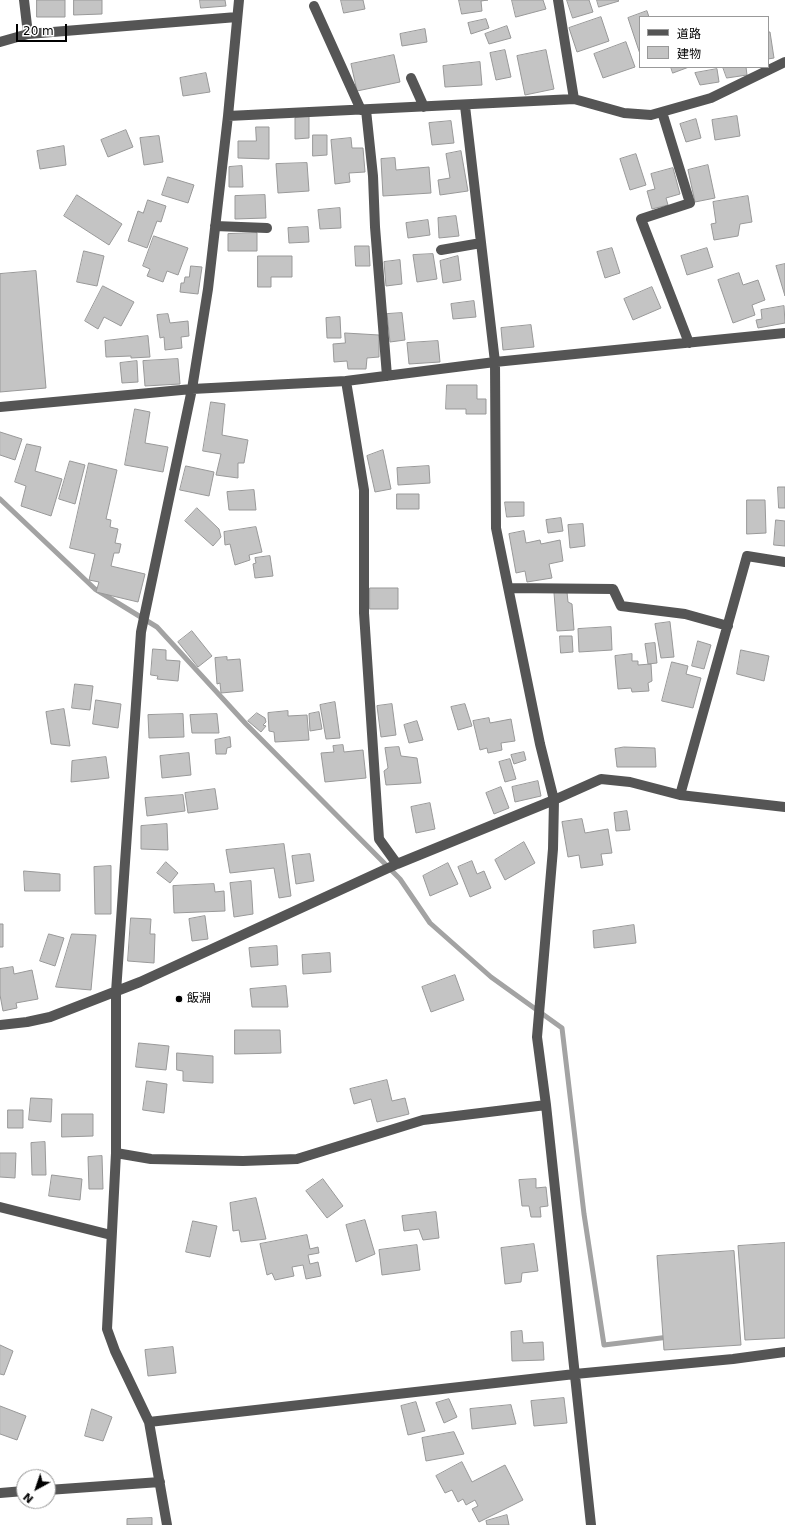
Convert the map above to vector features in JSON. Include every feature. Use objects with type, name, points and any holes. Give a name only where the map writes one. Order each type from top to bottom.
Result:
[{"type":"street","points":[[24,0],[28,34]]},
{"type":"street","points":[[167,1525],[148,1422],[115,1351],[107,1329],[116,1153],[116,992],[141,630],[192,389],[215,226],[228,116],[238,0]]},
{"type":"street","points":[[558,0],[574,99]]},
{"type":"street","points":[[314,6],[363,110],[373,176],[375,227],[387,376]]},
{"type":"street","points":[[0,42],[28,34],[237,17]]},
{"type":"street","points":[[228,116],[465,106],[574,99],[624,113],[651,115],[711,98],[785,62]]},
{"type":"street","points":[[411,78],[424,107]]},
{"type":"street","points":[[465,106],[495,362],[496,528],[540,744],[554,800],[553,849],[537,1037],[546,1105],[591,1525]]},
{"type":"street","points":[[662,112],[690,203],[641,219],[689,343]]},
{"type":"street","points":[[215,226],[267,228]]},
{"type":"street","points":[[441,250],[481,243]]},
{"type":"street","points":[[0,407],[192,389],[346,381],[495,362],[785,334]]},
{"type":"street","points":[[346,381],[364,490],[364,613],[379,839],[395,865]]},
{"type":"street","points":[[680,795],[747,556],[785,562]]},
{"type":"street","points":[[509,588],[613,589],[621,606],[685,614],[728,626]]},
{"type":"street","points":[[0,1025],[27,1022],[50,1017],[116,992],[166,971],[379,872],[554,800],[601,779],[630,782],[680,795],[785,807]]},
{"type":"street","points":[[116,1153],[151,1159],[243,1161],[297,1159],[423,1120],[546,1105]]},
{"type":"street","points":[[0,1207],[111,1234]]},
{"type":"street","points":[[148,1422],[575,1374],[733,1359],[785,1352]]},
{"type":"street","points":[[56,1489],[160,1482]]},
{"type":"street","points":[[0,1493],[16,1492]]},
{"type":"building","points":[[37,0],[65,0],[65,17],[37,17]]},
{"type":"building","points":[[74,0],[102,0],[102,14],[74,15]]},
{"type":"building","points":[[200,0],[225,0],[226,6],[201,8]]},
{"type":"building","points":[[341,0],[363,0],[365,9],[344,13]]},
{"type":"building","points":[[459,0],[488,0],[481,1],[482,11],[462,14]]},
{"type":"building","points":[[512,0],[543,0],[546,9],[516,17]]},
{"type":"building","points":[[567,0],[589,0],[593,12],[573,18]]},
{"type":"building","points":[[597,0],[618,0],[619,1],[599,7]]},
{"type":"building","points":[[647,11],[649,16],[639,16],[639,51],[628,18]]},
{"type":"building","points":[[601,17],[609,41],[577,52],[569,28]]},
{"type":"building","points":[[486,19],[489,28],[471,34],[468,23]]},
{"type":"building","points":[[507,26],[511,38],[489,44],[485,34]]},
{"type":"building","points":[[425,29],[427,42],[402,46],[400,34]]},
{"type":"building","points":[[769,32],[770,32],[774,58],[769,59]]},
{"type":"building","points":[[626,42],[635,67],[603,78],[594,54]]},
{"type":"building","points":[[505,50],[511,77],[496,80],[490,53]]},
{"type":"building","points":[[546,50],[554,89],[525,95],[517,56]]},
{"type":"building","points":[[394,55],[400,82],[357,91],[351,64]]},
{"type":"building","points":[[480,62],[482,85],[445,87],[443,66]]},
{"type":"building","points":[[671,68],[686,68],[673,73]]},
{"type":"building","points":[[723,68],[746,68],[747,75],[727,78]]},
{"type":"building","points":[[717,69],[719,82],[700,85],[695,73]]},
{"type":"building","points":[[206,73],[210,92],[183,96],[180,78]]},
{"type":"building","points":[[737,116],[740,136],[715,140],[712,120]]},
{"type":"building","points":[[309,117],[309,138],[295,139],[295,118]]},
{"type":"building","points":[[696,119],[701,138],[686,142],[680,124]]},
{"type":"building","points":[[451,121],[454,143],[432,145],[429,123]]},
{"type":"building","points":[[256,127],[269,127],[269,159],[238,158],[238,141],[256,141]]},
{"type":"building","points":[[126,130],[133,147],[108,157],[101,140]]},
{"type":"building","points":[[313,135],[327,135],[327,155],[313,156]]},
{"type":"building","points":[[159,136],[163,162],[144,165],[140,138]]},
{"type":"building","points":[[351,138],[352,148],[363,148],[365,172],[349,173],[350,182],[335,184],[331,140]]},
{"type":"building","points":[[64,146],[66,165],[40,169],[37,151]]},
{"type":"building","points":[[461,151],[468,191],[440,195],[438,180],[450,178],[446,154]]},
{"type":"building","points":[[636,154],[646,185],[630,190],[620,159]]},
{"type":"building","points":[[395,158],[396,170],[429,167],[431,193],[383,196],[381,159]]},
{"type":"building","points":[[307,163],[309,191],[278,193],[276,164]]},
{"type":"building","points":[[708,165],[715,198],[695,202],[688,170]]},
{"type":"building","points":[[242,166],[243,187],[229,187],[229,167]]},
{"type":"building","points":[[673,168],[680,194],[666,198],[668,205],[652,209],[647,191],[655,189],[651,174]]},
{"type":"building","points":[[168,177],[194,185],[188,203],[162,195]]},
{"type":"building","points":[[77,195],[122,224],[109,245],[64,216]]},
{"type":"building","points":[[265,195],[266,218],[235,219],[235,196]]},
{"type":"building","points":[[748,196],[752,222],[740,224],[738,236],[714,240],[711,224],[716,223],[713,202]]},
{"type":"building","points":[[148,200],[166,206],[161,222],[157,221],[147,248],[128,241],[138,211],[143,213]]},
{"type":"building","points":[[340,208],[341,228],[320,229],[318,210]]},
{"type":"building","points":[[456,216],[459,236],[439,238],[438,218]]},
{"type":"building","points":[[428,220],[430,235],[408,238],[406,223]]},
{"type":"building","points":[[308,227],[309,242],[289,243],[288,228]]},
{"type":"building","points":[[257,233],[257,251],[228,251],[228,234]]},
{"type":"building","points":[[154,236],[188,248],[178,275],[167,271],[163,282],[147,276],[150,269],[143,266]]},
{"type":"building","points":[[355,246],[369,246],[370,266],[356,266]]},
{"type":"building","points":[[612,248],[620,273],[605,278],[597,252]]},
{"type":"building","points":[[707,248],[713,267],[687,275],[681,256]]},
{"type":"building","points":[[84,251],[104,256],[97,286],[77,282]]},
{"type":"building","points":[[433,254],[437,279],[417,282],[413,255]]},
{"type":"building","points":[[258,256],[292,256],[292,277],[271,277],[271,287],[258,287]]},
{"type":"building","points":[[458,256],[461,280],[443,283],[440,261]]},
{"type":"building","points":[[400,260],[402,284],[386,286],[384,262]]},
{"type":"building","points":[[785,264],[785,296],[776,266]]},
{"type":"building","points":[[191,266],[202,267],[198,294],[180,292],[181,283],[184,283],[185,277],[189,277]]},
{"type":"building","points":[[36,271],[46,388],[0,392],[0,274]]},
{"type":"building","points":[[739,273],[743,285],[758,280],[765,300],[752,305],[755,315],[733,323],[718,280]]},
{"type":"building","points":[[103,286],[134,302],[121,326],[104,317],[98,329],[85,321]]},
{"type":"building","points":[[652,287],[661,308],[633,320],[624,299]]},
{"type":"building","points":[[474,301],[476,317],[453,319],[451,304]]},
{"type":"building","points":[[784,306],[785,323],[758,328],[756,320],[762,319],[761,310]]},
{"type":"building","points":[[402,313],[405,340],[390,342],[387,314]]},
{"type":"building","points":[[168,314],[170,323],[188,321],[189,336],[181,337],[182,348],[165,350],[164,337],[160,338],[157,315]]},
{"type":"building","points":[[340,317],[341,338],[327,338],[326,318]]},
{"type":"building","points":[[531,325],[534,347],[503,350],[501,328]]},
{"type":"building","points":[[345,333],[379,335],[379,357],[367,358],[366,369],[348,369],[347,361],[334,362],[333,344],[345,343]]},
{"type":"building","points":[[148,336],[150,357],[106,357],[105,341]]},
{"type":"building","points":[[438,341],[440,362],[409,364],[407,343]]},
{"type":"building","points":[[178,359],[180,384],[145,386],[143,361]]},
{"type":"building","points":[[137,361],[138,382],[122,383],[120,363]]},
{"type":"building","points":[[447,385],[477,385],[477,399],[486,399],[486,414],[466,414],[466,409],[446,409]]},
{"type":"building","points":[[211,402],[225,404],[222,435],[248,440],[244,463],[238,463],[238,478],[216,475],[221,454],[203,451]]},
{"type":"building","points":[[135,409],[150,412],[145,443],[168,447],[163,472],[125,465]]},
{"type":"building","points":[[0,432],[22,439],[15,460],[0,455]]},
{"type":"building","points":[[27,444],[41,447],[35,471],[62,479],[51,516],[21,506],[26,486],[15,482]]},
{"type":"building","points":[[383,450],[391,489],[375,492],[367,456]]},
{"type":"building","points":[[70,461],[85,465],[75,504],[59,499]]},
{"type":"building","points":[[89,463],[117,470],[106,519],[111,520],[110,527],[118,529],[115,543],[121,544],[119,553],[114,553],[111,566],[145,574],[138,602],[96,592],[99,582],[89,580],[95,554],[70,548]]},
{"type":"building","points":[[186,466],[214,472],[209,496],[180,490]]},
{"type":"building","points":[[429,466],[430,483],[398,485],[397,468]]},
{"type":"building","points":[[778,487],[785,487],[785,508],[779,508]]},
{"type":"building","points":[[254,490],[256,510],[229,510],[227,492]]},
{"type":"building","points":[[397,494],[419,494],[419,509],[397,509]]},
{"type":"building","points":[[747,500],[765,500],[766,533],[747,534]]},
{"type":"building","points":[[505,502],[524,502],[524,516],[507,517]]},
{"type":"building","points":[[197,508],[219,529],[221,537],[213,546],[185,521]]},
{"type":"building","points":[[561,518],[563,531],[548,533],[546,520]]},
{"type":"building","points":[[776,520],[785,521],[785,546],[774,545]]},
{"type":"building","points":[[583,524],[585,546],[570,548],[568,525]]},
{"type":"building","points":[[256,527],[262,552],[249,555],[250,560],[235,565],[230,544],[225,545],[224,532]]},
{"type":"building","points":[[524,531],[526,543],[540,540],[541,544],[560,540],[563,561],[549,564],[552,578],[527,582],[525,571],[516,573],[509,534]]},
{"type":"building","points":[[270,556],[273,576],[255,578],[253,564],[256,563],[255,558]]},
{"type":"building","points":[[370,588],[398,588],[398,609],[370,609]]},
{"type":"building","points":[[567,592],[568,602],[572,604],[574,630],[557,631],[554,593]]},
{"type":"building","points":[[670,622],[674,657],[661,658],[655,624]]},
{"type":"building","points":[[611,627],[612,650],[579,652],[578,629]]},
{"type":"building","points":[[192,631],[212,656],[198,667],[178,642]]},
{"type":"building","points":[[560,636],[572,636],[573,652],[561,653]]},
{"type":"building","points":[[698,641],[711,645],[704,669],[692,666]]},
{"type":"building","points":[[655,643],[657,663],[648,664],[645,644]]},
{"type":"building","points":[[153,649],[166,650],[166,660],[180,661],[178,681],[157,679],[158,676],[151,675]]},
{"type":"building","points":[[741,650],[769,656],[764,681],[737,674]]},
{"type":"building","points":[[632,654],[632,661],[638,661],[638,665],[651,664],[652,681],[648,683],[649,691],[632,692],[631,688],[618,689],[615,656]]},
{"type":"building","points":[[227,657],[227,660],[240,659],[243,691],[221,693],[220,683],[217,684],[215,658]]},
{"type":"building","points":[[672,662],[688,666],[686,674],[701,678],[693,708],[662,701]]},
{"type":"building","points":[[75,684],[93,686],[90,710],[72,708]]},
{"type":"building","points":[[96,700],[121,704],[118,728],[93,724]]},
{"type":"building","points":[[335,702],[340,738],[326,739],[320,705]]},
{"type":"building","points":[[392,704],[396,735],[381,737],[377,706]]},
{"type":"building","points":[[465,704],[472,726],[458,730],[451,707]]},
{"type":"building","points":[[64,709],[70,746],[51,744],[46,712]]},
{"type":"building","points":[[288,711],[288,716],[307,715],[309,740],[275,742],[274,732],[269,731],[268,713]]},
{"type":"building","points":[[319,712],[322,729],[310,731],[309,714]]},
{"type":"building","points":[[257,713],[265,718],[266,722],[263,725],[266,726],[261,732],[248,721]]},
{"type":"building","points":[[183,714],[184,737],[149,738],[148,715]]},
{"type":"building","points":[[217,714],[219,733],[192,733],[190,715]]},
{"type":"building","points":[[489,718],[490,723],[511,719],[515,741],[501,743],[502,750],[488,753],[487,748],[480,750],[473,721]]},
{"type":"building","points":[[417,721],[423,740],[409,743],[404,725]]},
{"type":"building","points":[[230,737],[231,747],[227,748],[226,754],[216,754],[215,740]]},
{"type":"building","points":[[343,745],[344,752],[363,750],[366,778],[325,782],[321,753],[334,752],[333,746]]},
{"type":"building","points":[[399,747],[401,756],[417,758],[421,783],[386,785],[384,771],[388,768],[385,748]]},
{"type":"building","points":[[624,747],[655,748],[656,767],[617,767],[615,749]]},
{"type":"building","points":[[524,752],[526,760],[514,764],[511,755]]},
{"type":"building","points":[[189,753],[191,775],[162,778],[160,756]]},
{"type":"building","points":[[106,757],[109,778],[71,782],[72,761]]},
{"type":"building","points":[[510,759],[516,779],[505,782],[499,762]]},
{"type":"building","points":[[538,781],[541,796],[515,802],[512,787]]},
{"type":"building","points":[[501,787],[509,808],[494,814],[486,793]]},
{"type":"building","points":[[215,789],[218,809],[188,813],[185,793]]},
{"type":"building","points":[[183,795],[185,811],[147,816],[145,798]]},
{"type":"building","points":[[430,803],[435,829],[416,833],[411,807]]},
{"type":"building","points":[[627,811],[630,830],[616,831],[614,813]]},
{"type":"building","points":[[582,819],[585,833],[608,829],[612,853],[601,854],[603,865],[581,868],[579,855],[568,857],[562,822]]},
{"type":"building","points":[[167,824],[168,850],[141,849],[141,826]]},
{"type":"building","points":[[524,842],[535,863],[505,880],[495,860]]},
{"type":"building","points":[[284,844],[291,896],[279,898],[274,868],[230,873],[226,850]]},
{"type":"building","points":[[310,854],[314,881],[296,884],[292,856]]},
{"type":"building","points":[[472,861],[477,874],[484,871],[491,888],[470,897],[458,867]]},
{"type":"building","points":[[166,862],[178,873],[170,883],[157,873]]},
{"type":"building","points":[[448,863],[458,884],[430,896],[423,876]]},
{"type":"building","points":[[111,866],[111,914],[95,914],[94,867]]},
{"type":"building","points":[[24,871],[60,874],[60,891],[25,891]]},
{"type":"building","points":[[251,881],[253,914],[234,917],[230,883]]},
{"type":"building","points":[[214,884],[215,892],[224,891],[225,911],[174,913],[173,886]]},
{"type":"building","points":[[205,916],[208,939],[192,941],[189,919]]},
{"type":"building","points":[[131,918],[151,919],[150,934],[155,934],[154,963],[128,961]]},
{"type":"building","points":[[0,924],[3,924],[3,947],[0,947]]},
{"type":"building","points":[[634,925],[636,943],[594,948],[593,931]]},
{"type":"building","points":[[49,934],[64,938],[55,966],[40,961]]},
{"type":"building","points":[[72,934],[96,935],[91,990],[56,987]]},
{"type":"building","points":[[277,946],[278,965],[251,967],[249,948]]},
{"type":"building","points":[[330,953],[331,972],[303,974],[302,955]]},
{"type":"building","points":[[13,967],[14,974],[32,970],[38,999],[16,1003],[17,1008],[3,1011],[0,995],[0,969]]},
{"type":"building","points":[[455,975],[464,1000],[431,1012],[422,987]]},
{"type":"building","points":[[286,986],[288,1007],[252,1007],[250,989]]},
{"type":"building","points":[[235,1030],[280,1030],[281,1053],[235,1054]]},
{"type":"building","points":[[139,1043],[169,1046],[166,1070],[136,1067]]},
{"type":"building","points":[[177,1053],[213,1056],[213,1083],[183,1081],[183,1071],[177,1070]]},
{"type":"building","points":[[387,1080],[392,1101],[405,1098],[409,1114],[377,1122],[371,1099],[354,1104],[350,1089]]},
{"type":"building","points":[[147,1081],[167,1084],[164,1113],[143,1110]]},
{"type":"building","points":[[31,1098],[52,1099],[51,1122],[29,1120]]},
{"type":"building","points":[[8,1110],[23,1110],[23,1128],[8,1128]]},
{"type":"building","points":[[62,1114],[93,1114],[93,1136],[62,1137]]},
{"type":"building","points":[[45,1142],[46,1175],[32,1175],[31,1143]]},
{"type":"building","points":[[0,1153],[16,1153],[15,1178],[0,1177]]},
{"type":"building","points":[[102,1156],[103,1189],[89,1189],[88,1157]]},
{"type":"building","points":[[52,1175],[82,1179],[80,1200],[49,1196]]},
{"type":"building","points":[[323,1179],[343,1206],[327,1218],[306,1191]]},
{"type":"building","points":[[536,1179],[536,1188],[546,1187],[548,1206],[540,1207],[541,1217],[531,1217],[529,1206],[522,1206],[519,1180]]},
{"type":"building","points":[[256,1198],[266,1239],[241,1242],[239,1230],[233,1231],[230,1203]]},
{"type":"building","points":[[436,1212],[439,1238],[423,1240],[419,1229],[404,1231],[402,1216]]},
{"type":"building","points":[[365,1220],[375,1254],[356,1262],[346,1225]]},
{"type":"building","points":[[193,1221],[217,1226],[210,1257],[186,1252]]},
{"type":"building","points":[[307,1235],[310,1249],[318,1247],[319,1253],[308,1255],[310,1264],[318,1262],[321,1276],[306,1279],[303,1265],[292,1267],[294,1276],[275,1280],[272,1273],[267,1275],[260,1244]]},
{"type":"building","points":[[785,1243],[785,1338],[745,1340],[738,1246]]},
{"type":"building","points":[[534,1244],[538,1271],[522,1273],[521,1282],[505,1284],[501,1248]]},
{"type":"building","points":[[417,1245],[420,1270],[382,1275],[379,1250]]},
{"type":"building","points":[[734,1251],[741,1345],[664,1350],[657,1256]]},
{"type":"building","points":[[522,1331],[523,1343],[543,1342],[544,1360],[512,1361],[511,1332]]},
{"type":"building","points":[[0,1345],[13,1351],[4,1375],[0,1374]]},
{"type":"building","points":[[173,1347],[176,1373],[148,1376],[145,1350]]},
{"type":"building","points":[[564,1398],[567,1423],[534,1426],[531,1401]]},
{"type":"building","points":[[449,1399],[457,1417],[444,1423],[436,1403]]},
{"type":"building","points":[[416,1402],[425,1431],[408,1435],[401,1406]]},
{"type":"building","points":[[511,1405],[516,1424],[472,1429],[470,1409]]},
{"type":"building","points":[[0,1406],[26,1416],[17,1440],[0,1434]]},
{"type":"building","points":[[92,1409],[112,1417],[103,1441],[85,1436]]},
{"type":"building","points":[[454,1432],[464,1454],[426,1461],[422,1438]]},
{"type":"building","points":[[462,1462],[472,1482],[505,1465],[523,1500],[479,1522],[472,1509],[478,1506],[475,1500],[466,1505],[463,1499],[458,1502],[452,1490],[445,1493],[436,1476]]},
{"type":"building","points":[[507,1515],[509,1525],[487,1525],[486,1521]]},
{"type":"building","points":[[152,1518],[152,1525],[127,1525],[127,1519]]},
{"type":"waterway","points":[[0,499],[95,589],[157,627],[246,724],[400,879],[430,923],[491,977],[562,1028],[584,1214],[604,1345],[669,1337]]},
{"type":"place","name":"飯淵","points":[[179,999]]}]
